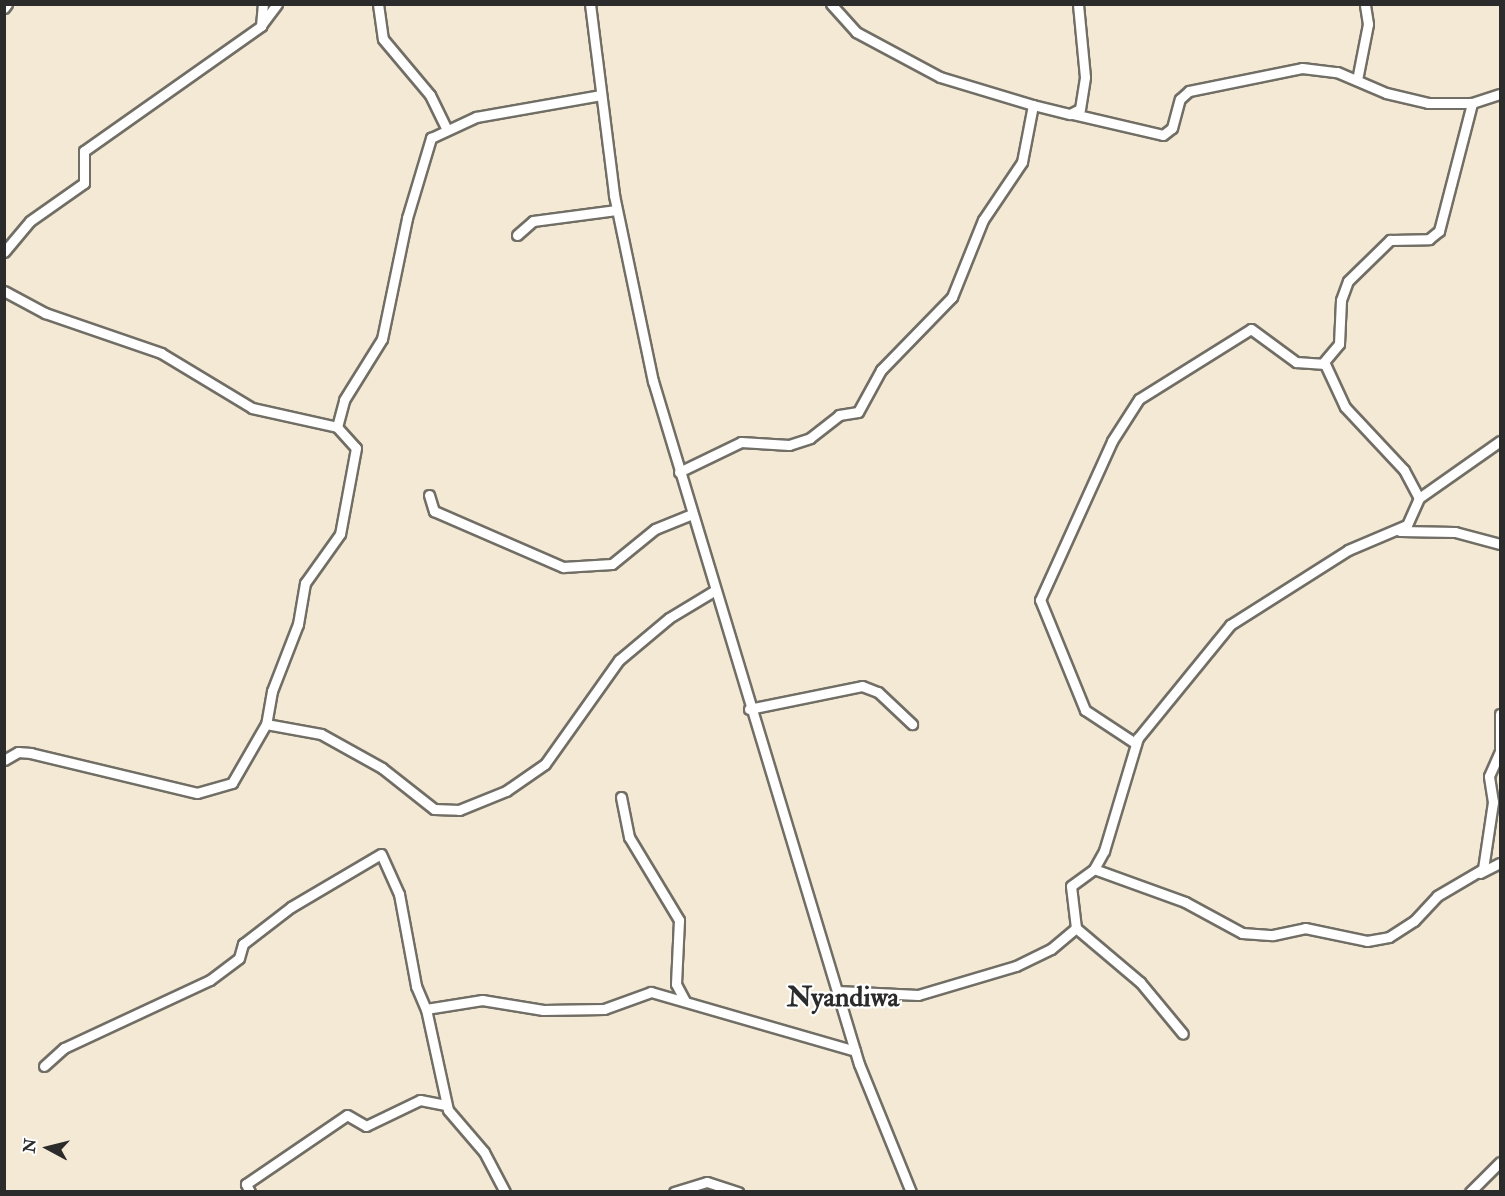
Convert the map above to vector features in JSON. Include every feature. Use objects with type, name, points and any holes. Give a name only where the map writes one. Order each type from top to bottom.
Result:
[{"type":"street","points":[[4,8],[7,4]]},
{"type":"street","points":[[261,26],[263,4]]},
{"type":"street","points":[[4,252],[30,221],[84,183],[84,151],[261,26],[277,4]]},
{"type":"street","points":[[378,4],[383,39],[400,55],[415,83],[430,95],[446,128]]},
{"type":"street","points":[[590,4],[616,210],[679,472],[749,709],[787,814],[855,1051],[911,1191]]},
{"type":"street","points":[[831,4],[856,32],[940,77],[1033,105],[1163,135],[1172,129],[1180,99],[1190,91],[1291,69],[1337,72],[1413,100],[1472,103],[1500,94]]},
{"type":"street","points":[[1073,114],[1082,105],[1085,87],[1078,4]]},
{"type":"street","points":[[1357,80],[1368,24],[1365,4]]},
{"type":"street","points":[[337,427],[344,400],[382,339],[425,150],[446,128],[476,117],[601,95]]},
{"type":"street","points":[[1323,363],[1339,344],[1341,300],[1347,281],[1390,240],[1429,239],[1439,231],[1472,103]]},
{"type":"street","points":[[679,472],[741,442],[789,445],[810,438],[839,415],[858,412],[881,370],[952,297],[983,220],[1022,162],[1033,105]]},
{"type":"street","points":[[517,235],[532,221],[616,210]]},
{"type":"street","points":[[4,291],[45,313],[161,353],[252,408],[337,427],[356,448],[343,523],[334,546],[305,583],[298,624],[272,691],[266,724],[239,774],[214,792],[197,793],[31,753],[18,752],[4,760]]},
{"type":"street","points":[[1135,743],[1085,710],[1040,607],[1047,581],[1112,441],[1139,399],[1245,329],[1256,331],[1296,362],[1323,363]]},
{"type":"street","points":[[1323,363],[1345,407],[1404,470],[1419,498]]},
{"type":"street","points":[[1183,1034],[1140,982],[1076,928],[1071,886],[1094,869],[1109,839],[1135,743],[1239,617],[1348,549],[1394,532],[1409,522],[1419,498],[1500,441]]},
{"type":"street","points":[[429,495],[434,511],[563,567],[612,564],[655,529],[692,514]]},
{"type":"street","points":[[1394,532],[1438,530],[1500,544]]},
{"type":"street","points":[[266,724],[321,734],[382,768],[434,809],[459,810],[506,791],[545,764],[620,660],[669,618],[714,591]]},
{"type":"street","points":[[749,709],[859,686],[878,692],[912,724]]},
{"type":"street","points":[[1480,873],[1493,802],[1490,771],[1500,751],[1500,714]]},
{"type":"street","points":[[621,797],[629,837],[678,916],[681,941],[676,984],[687,1003]]},
{"type":"street","points":[[44,1066],[64,1048],[210,980],[238,958],[243,944],[291,907],[381,854],[399,894],[416,986],[426,1010],[446,1105],[460,1131],[484,1152],[505,1191]]},
{"type":"street","points":[[1094,869],[1185,902],[1242,933],[1273,935],[1305,928],[1367,941],[1403,929],[1437,896],[1500,862]]},
{"type":"street","points":[[837,992],[918,995],[1016,966],[1076,928]]},
{"type":"street","points":[[426,1010],[482,1000],[543,1010],[604,1009],[651,992],[855,1051]]},
{"type":"street","points":[[250,1191],[246,1184],[347,1115],[366,1126],[420,1100],[446,1105]]},
{"type":"street","points":[[1470,1191],[1500,1162]]},
{"type":"street","points":[[674,1191],[707,1182],[738,1191]]},
{"type":"district","name":"Nyandiwa","points":[[843,998]]}]
